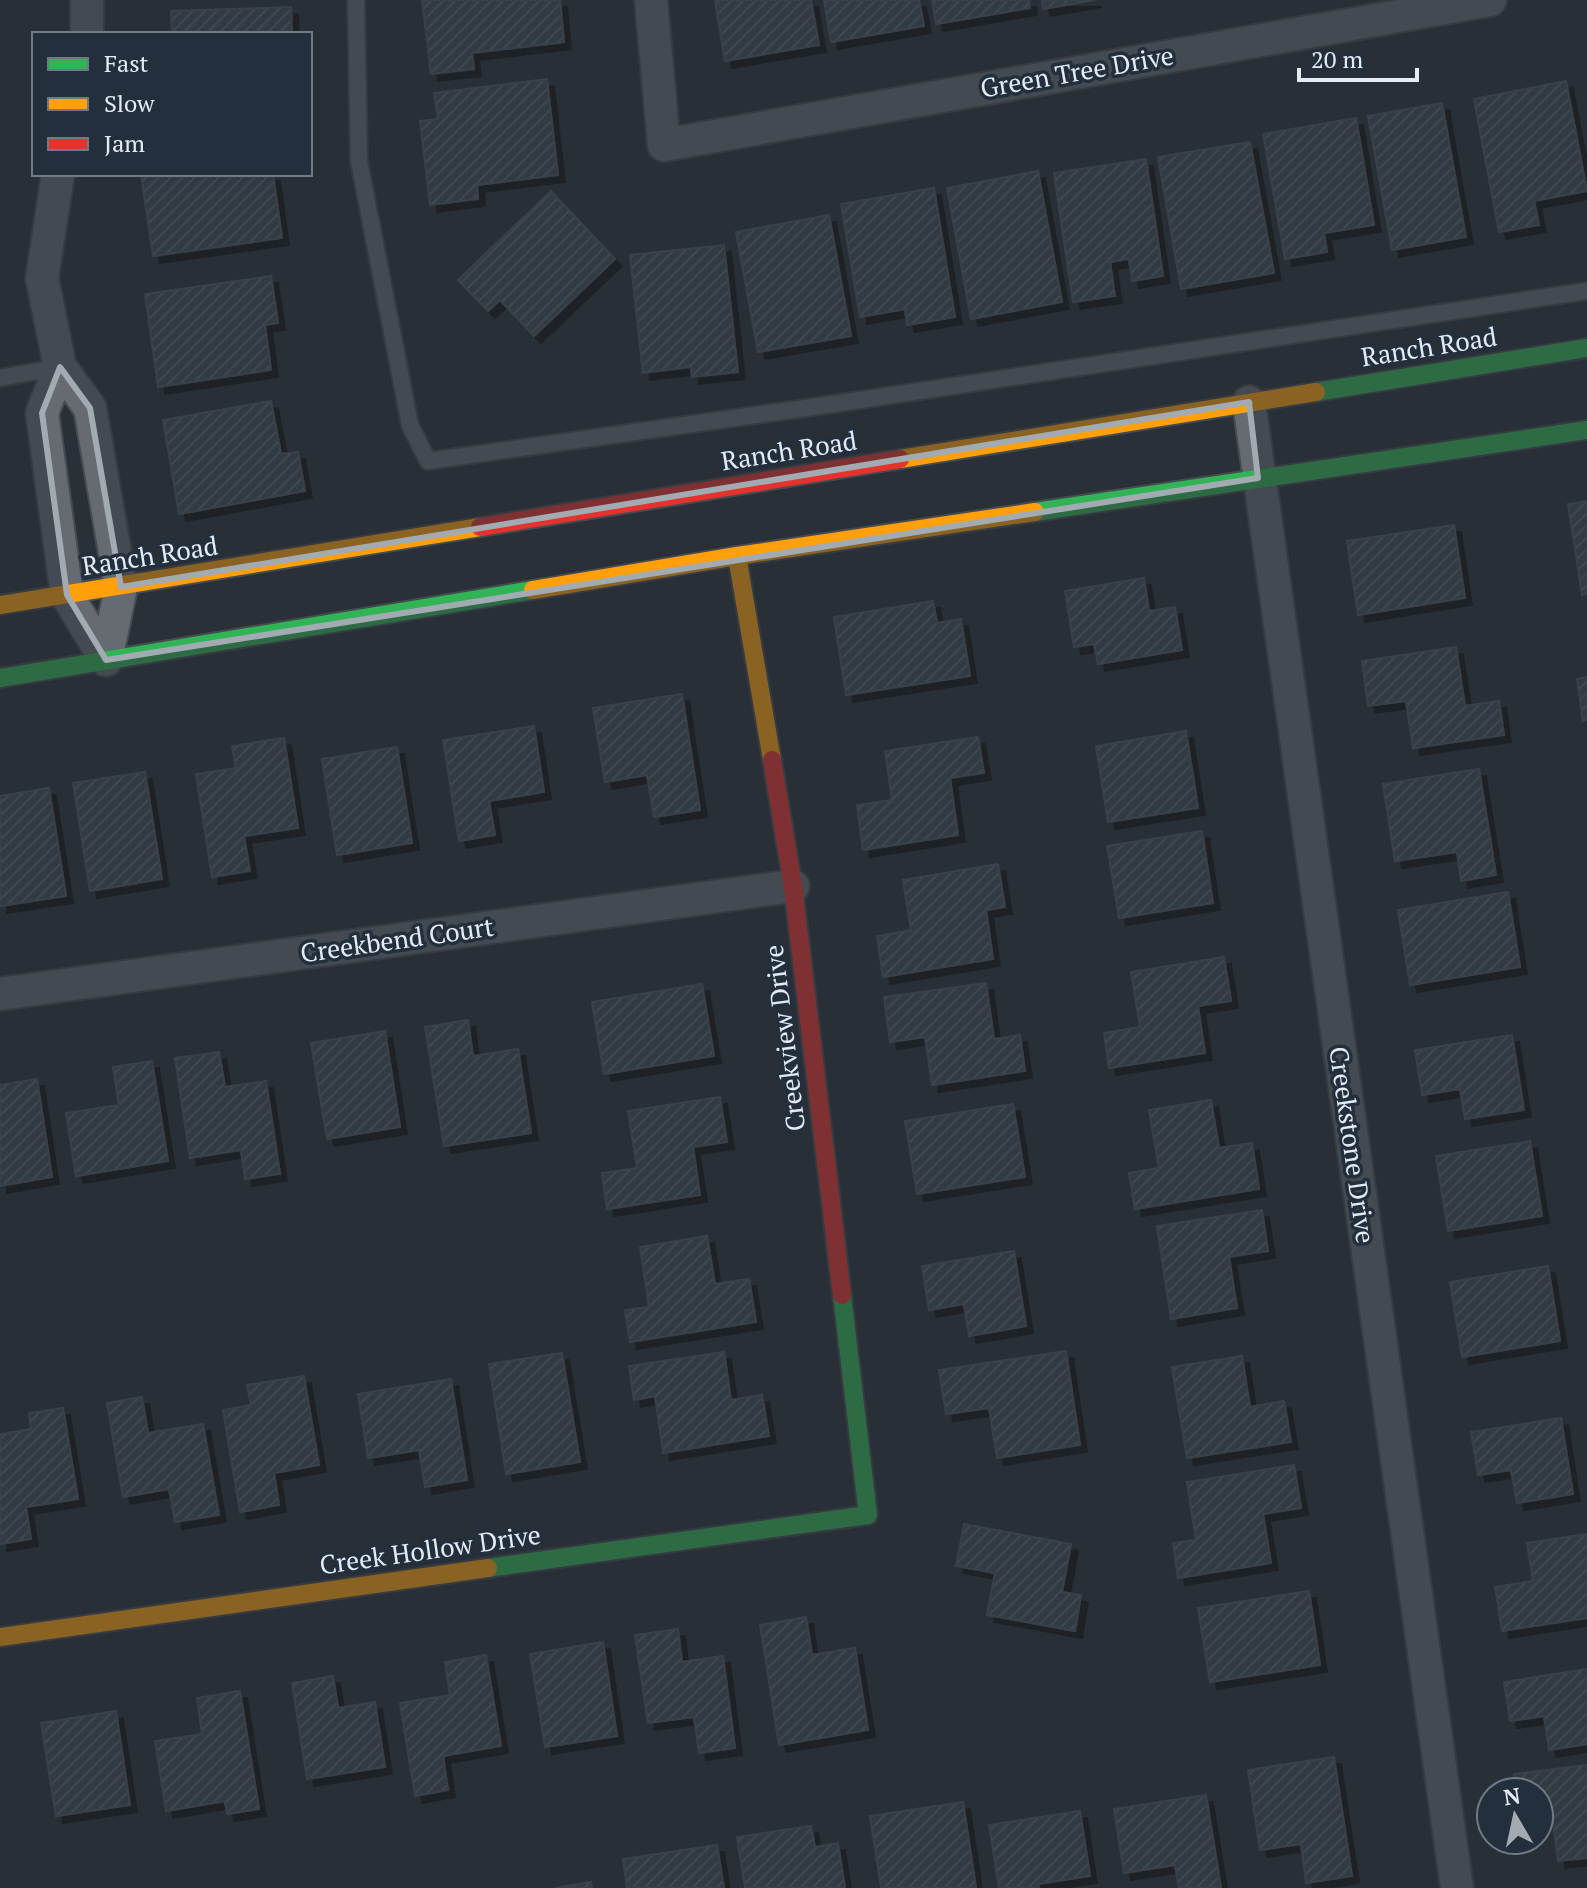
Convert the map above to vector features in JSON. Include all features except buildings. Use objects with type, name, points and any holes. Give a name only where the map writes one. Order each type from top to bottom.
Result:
[{"type":"main road","name":"Ranch Road","points":[[0,605],[1587,348]]},
{"type":"main road","points":[[0,678],[737,556],[1587,430]]},
{"type":"main road","name":"Creekview Drive","points":[[737,556],[793,886],[868,1515]]},
{"type":"main road","name":"Creek Hollow Drive","points":[[0,1637],[868,1515]]},
{"type":"street","points":[[87,0],[87,32]]},
{"type":"street","name":"Green Tree Drive","points":[[651,0],[664,145],[1490,0]]},
{"type":"street","points":[[58,176],[42,278],[60,367],[90,408],[121,587],[106,660]]},
{"type":"street","points":[[60,367],[42,413],[67,595],[106,660]]},
{"type":"street","name":"Creekstone Drive","points":[[1249,402],[1457,1888]]},
{"type":"street","name":"Creekbend Court","points":[[0,994],[793,886]]},
{"type":"lane","points":[[356,0],[359,161],[410,425],[428,461],[813,407],[1587,291]]},
{"type":"lane","points":[[0,378],[60,367]]},
{"type":"highlighted area","points":[[60,367],[90,408],[121,587],[1249,402],[1258,478],[106,660],[67,595],[42,413]]},
{"type":"traffic: fast","points":[[1316,392],[1587,348]]},
{"type":"traffic: fast","points":[[1035,512],[1587,430]]},
{"type":"traffic: fast","points":[[0,678],[533,590]]},
{"type":"traffic: fast","points":[[488,1568],[868,1515],[842,1295]]},
{"type":"traffic: slow","points":[[900,459],[1316,392]]},
{"type":"traffic: slow","points":[[533,590],[1035,512]]},
{"type":"traffic: slow","points":[[0,605],[480,527]]},
{"type":"traffic: slow","points":[[737,556],[772,760]]},
{"type":"traffic: slow","points":[[0,1637],[488,1568]]},
{"type":"traffic: jam","points":[[480,527],[900,459]]},
{"type":"traffic: jam","points":[[772,760],[793,886],[842,1295]]}]
